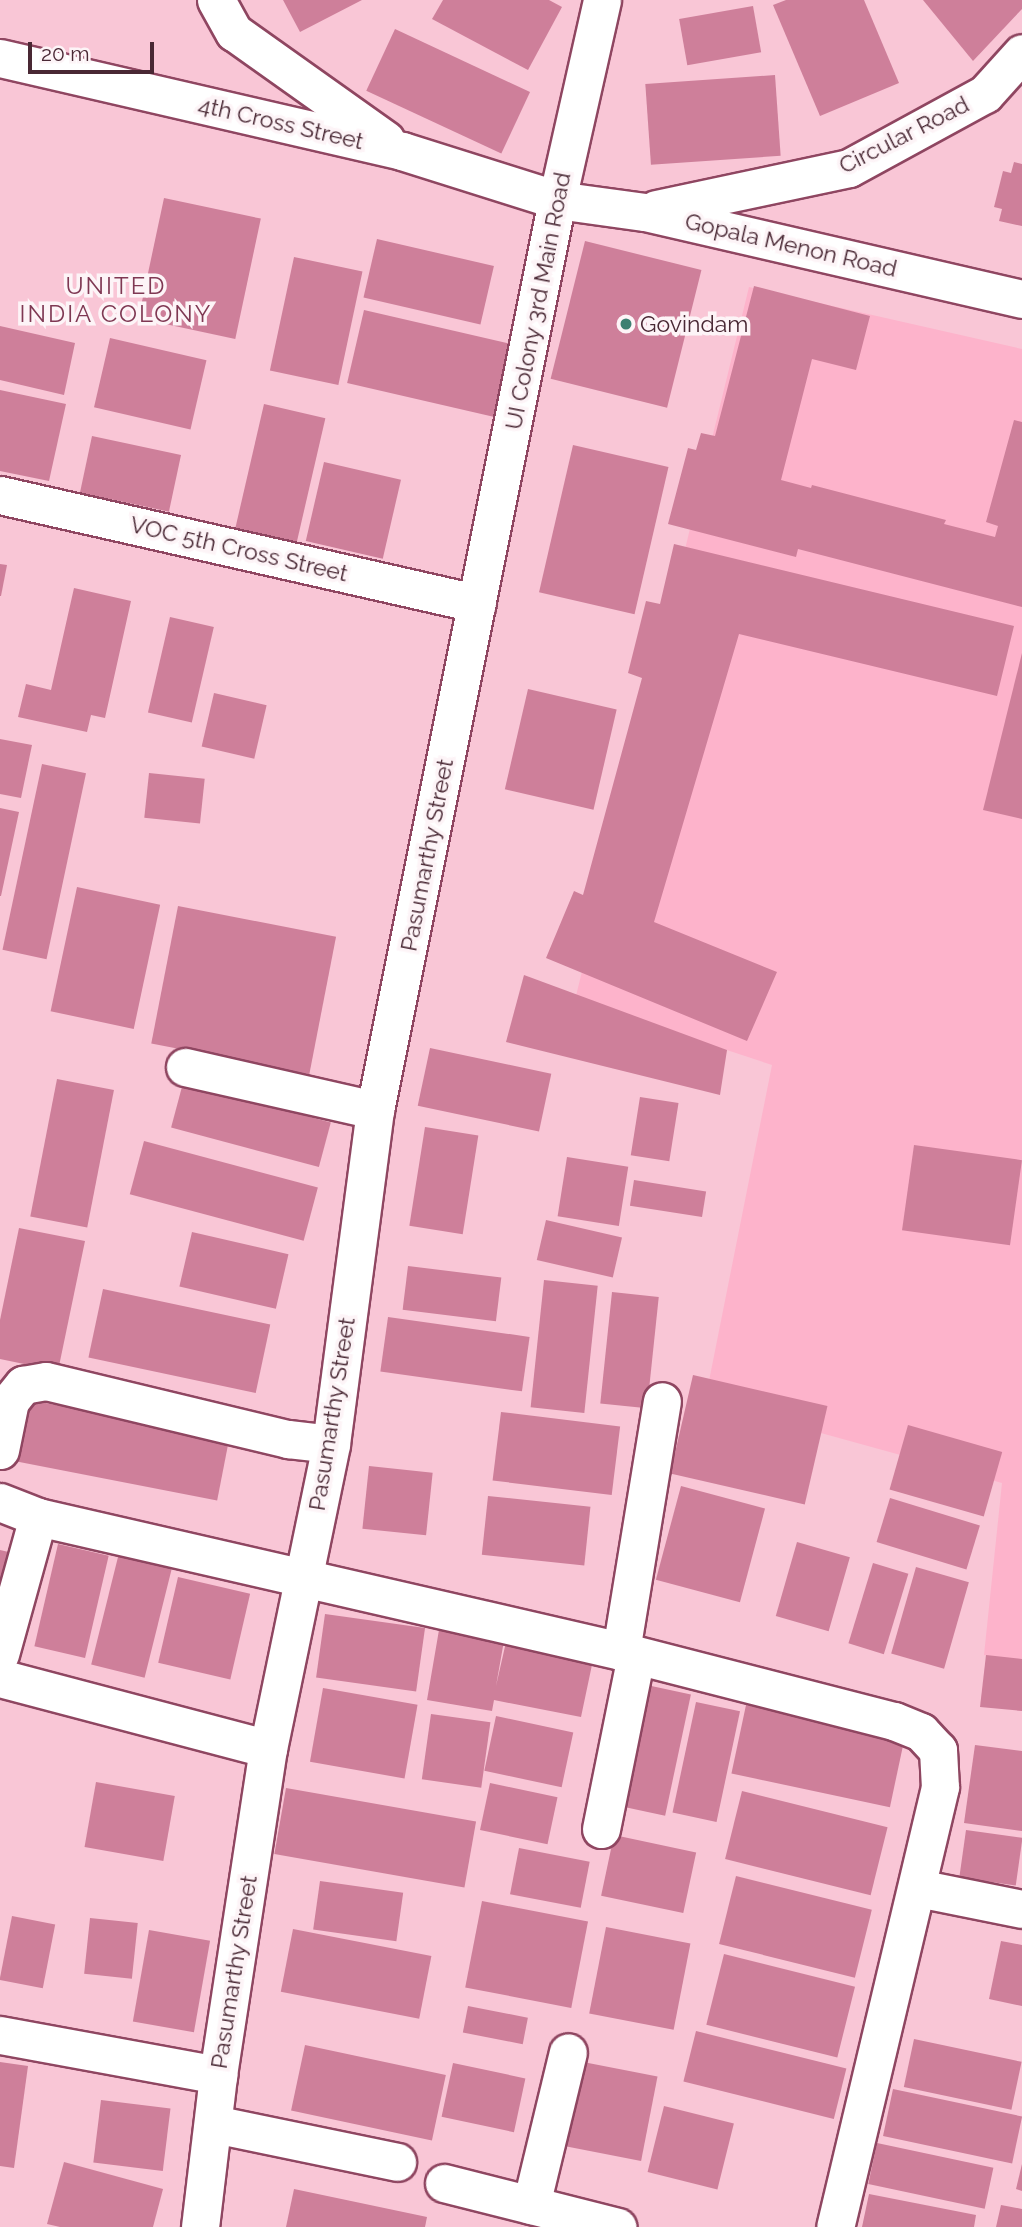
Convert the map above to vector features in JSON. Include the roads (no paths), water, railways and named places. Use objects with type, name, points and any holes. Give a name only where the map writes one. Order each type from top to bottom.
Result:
[{"type":"street","points":[[216,0],[234,32],[402,151]]},
{"type":"street","name":"UI Colony 3rd Main Road","points":[[477,603],[557,200],[602,0]]},
{"type":"street","name":"Circular Road","points":[[645,212],[849,168],[985,94],[1022,53]]},
{"type":"street","name":"4th Cross Street","points":[[0,58],[402,151],[557,200]]},
{"type":"street","name":"Gopala Menon Road","points":[[557,200],[645,212],[1022,299]]},
{"type":"street","name":"VOC 5th Cross Street","points":[[0,495],[477,603]]},
{"type":"street","name":"Pasumarthy Street","points":[[200,2227],[218,2076],[268,1749],[331,1444],[375,1110],[477,603]]},
{"type":"street","points":[[185,1067],[375,1110]]},
{"type":"street","points":[[0,1450],[10,1401],[23,1385],[46,1381],[288,1439],[331,1444]]},
{"type":"street","points":[[601,1829],[629,1653],[662,1401]]},
{"type":"street","points":[[0,1502],[38,1517],[629,1653],[894,1721],[921,1732],[938,1750],[940,1787],[835,2227]]},
{"type":"street","points":[[0,1654],[38,1517]]},
{"type":"street","points":[[0,1678],[268,1749]]},
{"type":"street","points":[[918,1888],[1022,1909]]},
{"type":"street","points":[[0,2035],[218,2076]]},
{"type":"street","points":[[531,2205],[568,2052]]},
{"type":"street","points":[[214,2124],[397,2162]]},
{"type":"street","points":[[444,2183],[618,2227]]},
{"type":"place","name":"Govindam","points":[[626,324]]},
{"type":"district","name":"UNITED INDIA COLONY","points":[[116,300]]}]
